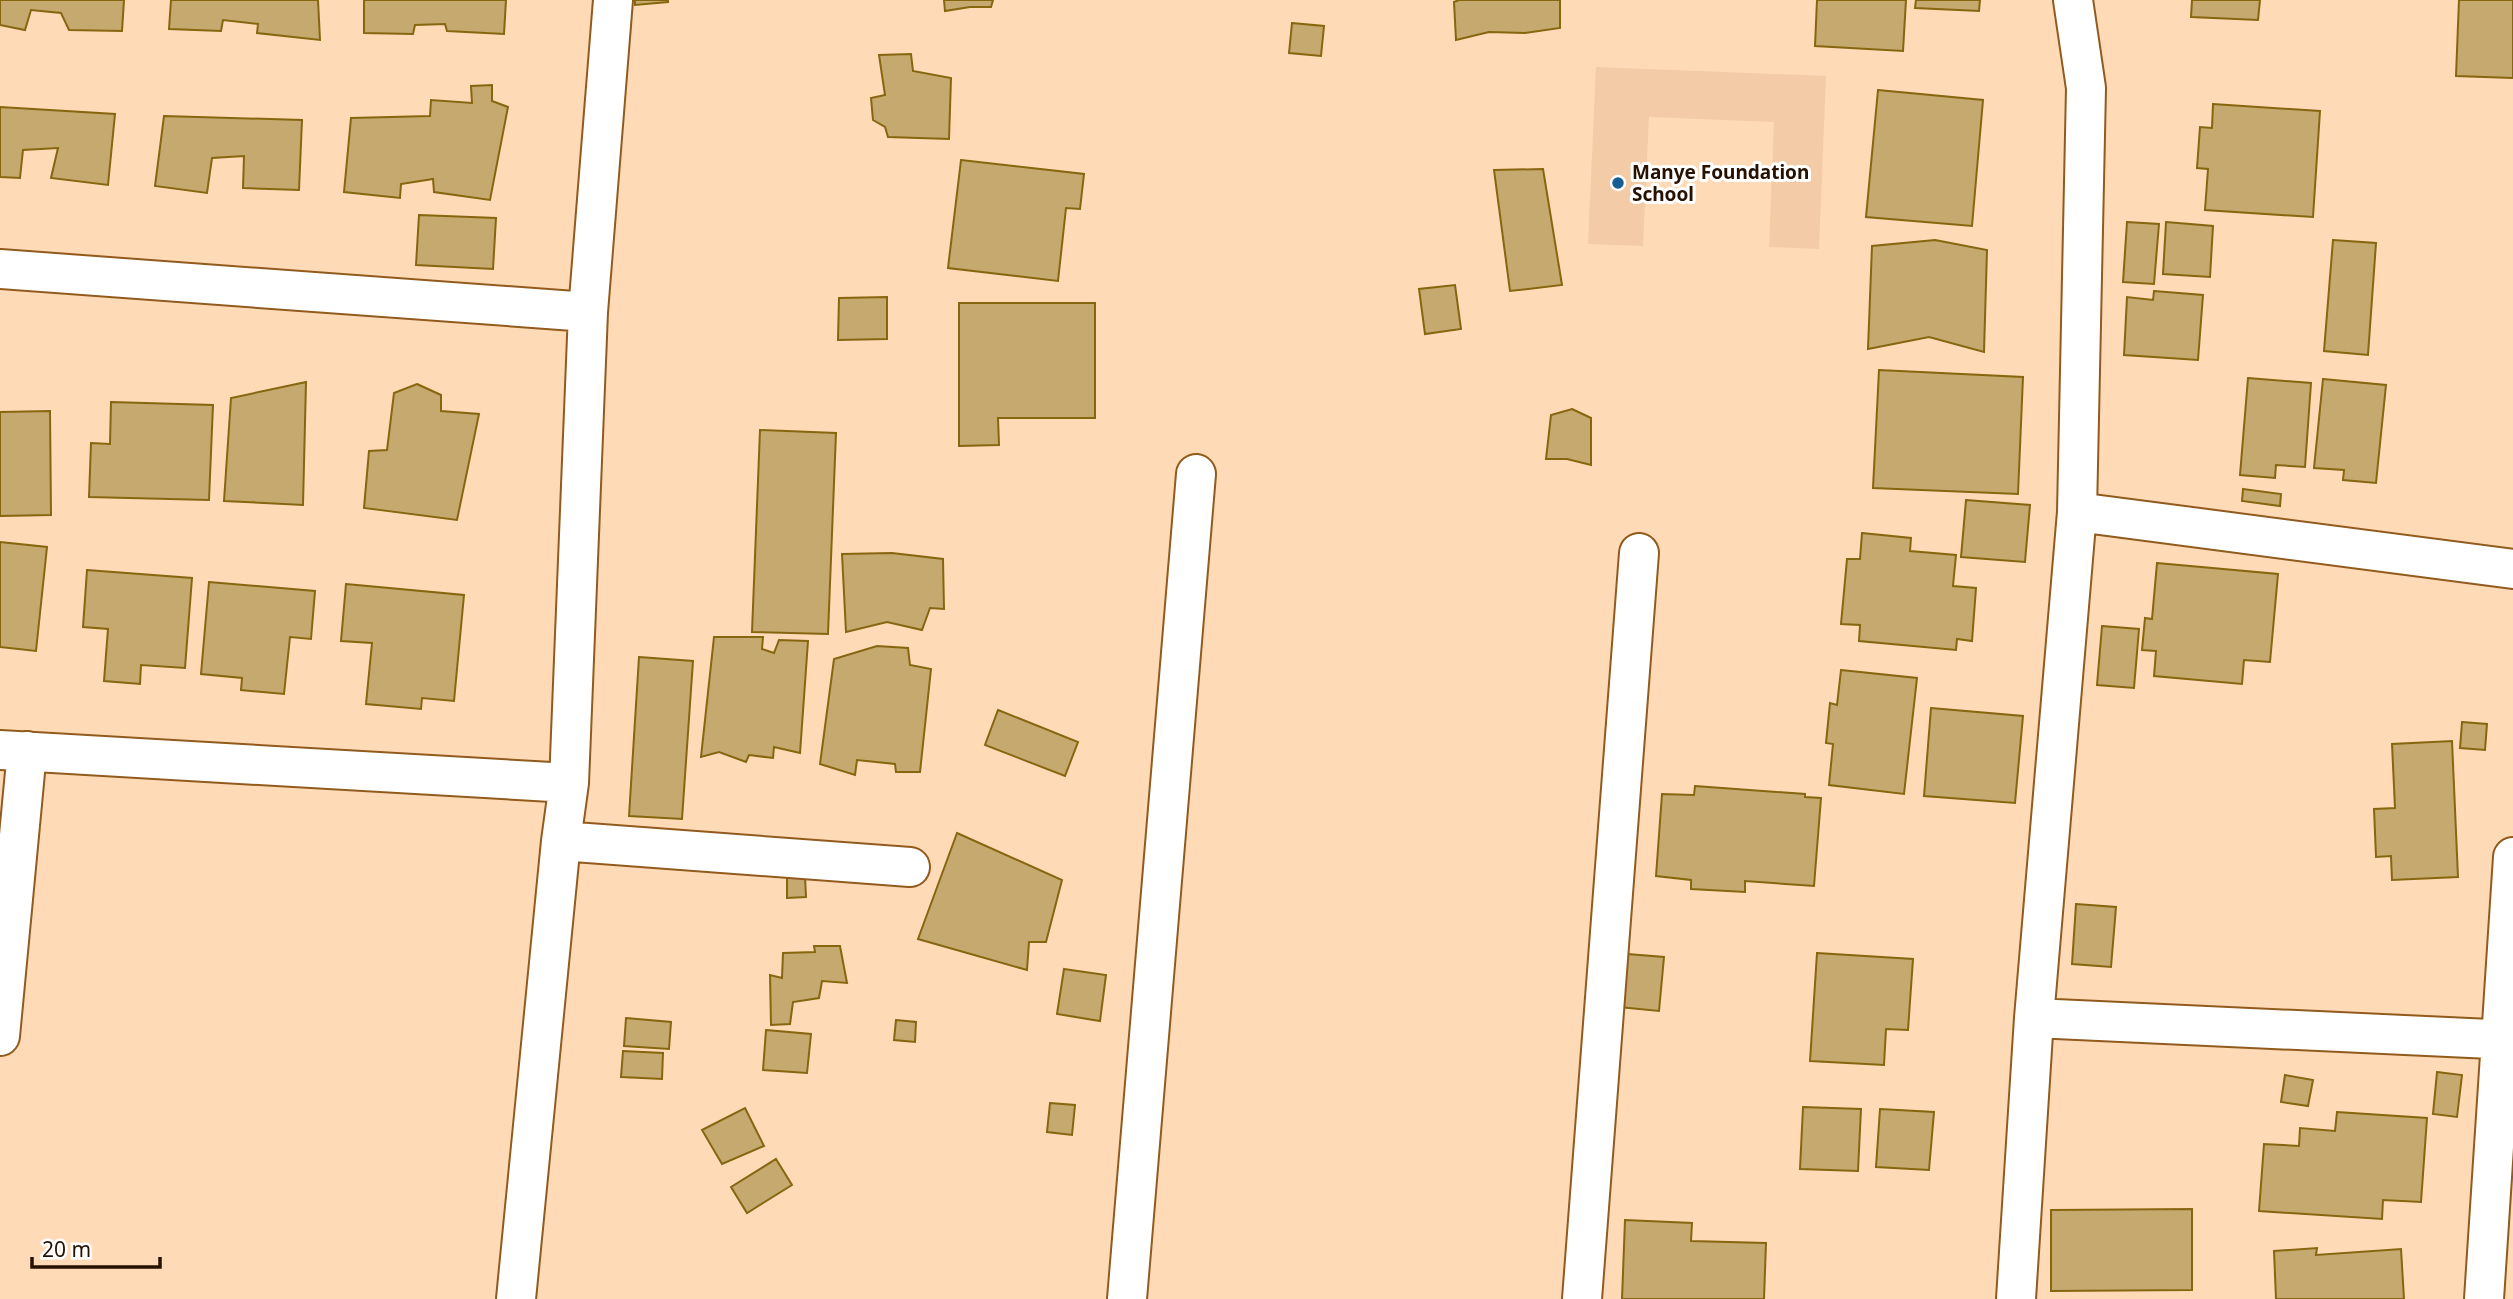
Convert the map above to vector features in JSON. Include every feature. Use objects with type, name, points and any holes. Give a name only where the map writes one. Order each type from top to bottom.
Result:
[{"type":"street","points":[[516,1299],[569,783],[588,312],[613,0]]},
{"type":"street","points":[[2016,1299],[2034,1018],[2077,512],[2086,88],[2073,0]]},
{"type":"street","points":[[0,269],[588,312]]},
{"type":"street","points":[[1127,1299],[1196,474]]},
{"type":"street","points":[[2077,512],[2513,569]]},
{"type":"street","points":[[1582,1299],[1639,553]]},
{"type":"street","points":[[0,1036],[14,750],[569,783]]},
{"type":"street","points":[[561,841],[910,867]]},
{"type":"street","points":[[2484,1299],[2507,1039],[2513,857]]},
{"type":"street","points":[[2034,1018],[2507,1039]]},
{"type":"shaded area","name":"Manye Foundation School","points":[[1596,67],[1826,76],[1819,249],[1769,247],[1774,122],[1649,117],[1643,246],[1588,244]]},
{"type":"building","points":[[0,0],[124,0],[122,31],[69,30],[61,13],[31,10],[25,30],[0,25]]},
{"type":"building","points":[[171,0],[318,0],[320,40],[257,33],[258,24],[223,20],[221,31],[169,29]]},
{"type":"building","points":[[364,0],[506,0],[504,34],[447,31],[445,24],[415,25],[413,34],[364,33]]},
{"type":"building","points":[[635,0],[668,0],[668,2],[635,5]]},
{"type":"building","points":[[944,0],[993,0],[991,7],[945,11]]},
{"type":"building","points":[[1459,0],[1560,0],[1560,28],[1525,33],[1489,32],[1456,40],[1454,2]]},
{"type":"building","points":[[1817,0],[1906,0],[1903,51],[1815,46]]},
{"type":"building","points":[[1916,0],[1980,0],[1979,11],[1915,8]]},
{"type":"building","points":[[2192,0],[2260,0],[2258,20],[2191,17]]},
{"type":"building","points":[[2459,0],[2513,0],[2513,78],[2456,76]]},
{"type":"building","points":[[1292,23],[1324,26],[1321,56],[1289,53]]},
{"type":"building","points":[[911,54],[913,71],[951,78],[949,139],[888,137],[885,127],[873,120],[871,98],[885,95],[879,55]]},
{"type":"building","points":[[492,85],[492,101],[508,107],[490,200],[434,192],[433,179],[401,184],[400,198],[344,192],[351,118],[430,116],[431,100],[472,103],[471,86]]},
{"type":"building","points":[[1878,90],[1983,100],[1972,226],[1866,217]]},
{"type":"building","points":[[2213,104],[2320,111],[2313,217],[2205,210],[2208,169],[2197,168],[2200,127],[2212,128]]},
{"type":"building","points":[[0,107],[115,114],[108,185],[51,178],[58,148],[23,150],[20,178],[0,177]]},
{"type":"building","points":[[164,116],[302,120],[299,190],[243,188],[244,156],[212,158],[207,193],[155,186]]},
{"type":"building","points":[[961,160],[1084,174],[1080,209],[1066,208],[1058,281],[948,268]]},
{"type":"building","points":[[1543,169],[1562,285],[1510,291],[1494,170]]},
{"type":"building","points":[[419,215],[496,218],[493,269],[416,265]]},
{"type":"building","points":[[2127,222],[2159,224],[2154,284],[2123,282]]},
{"type":"building","points":[[2166,222],[2213,226],[2210,277],[2163,274]]},
{"type":"building","points":[[1935,240],[1987,250],[1984,352],[1929,337],[1868,349],[1872,246]]},
{"type":"building","points":[[2333,240],[2376,243],[2368,355],[2324,351]]},
{"type":"building","points":[[1455,285],[1461,329],[1425,334],[1419,289]]},
{"type":"building","points":[[2154,291],[2203,295],[2198,360],[2124,355],[2127,297],[2153,300]]},
{"type":"building","points":[[887,297],[887,339],[838,340],[839,298]]},
{"type":"building","points":[[959,303],[1095,303],[1095,418],[998,418],[999,445],[959,446]]},
{"type":"building","points":[[1879,370],[2023,377],[2018,494],[1873,488]]},
{"type":"building","points":[[2248,378],[2311,383],[2305,467],[2276,465],[2275,478],[2240,475]]},
{"type":"building","points":[[2323,379],[2386,385],[2376,483],[2343,480],[2344,470],[2314,468]]},
{"type":"building","points":[[306,382],[303,505],[224,501],[231,398]]},
{"type":"building","points":[[417,384],[441,395],[441,411],[479,414],[457,520],[364,508],[369,451],[387,450],[394,393]]},
{"type":"building","points":[[111,402],[213,405],[209,500],[89,497],[91,443],[110,444]]},
{"type":"building","points":[[1572,409],[1591,418],[1591,465],[1567,459],[1546,459],[1551,415]]},
{"type":"building","points":[[50,411],[51,515],[0,516],[0,412]]},
{"type":"building","points":[[760,430],[836,433],[828,634],[752,632]]},
{"type":"building","points":[[2243,489],[2281,494],[2280,506],[2242,501]]},
{"type":"building","points":[[1966,500],[2030,505],[2025,562],[1961,557]]},
{"type":"building","points":[[1862,533],[1911,538],[1910,551],[1956,555],[1953,586],[1976,588],[1972,641],[1957,639],[1956,650],[1859,641],[1860,625],[1841,624],[1847,559],[1860,559]]},
{"type":"building","points":[[0,542],[47,547],[36,651],[0,647]]},
{"type":"building","points":[[892,553],[943,559],[944,609],[930,608],[922,630],[887,622],[846,632],[842,554]]},
{"type":"building","points":[[2157,563],[2278,574],[2270,662],[2244,660],[2242,684],[2154,676],[2156,651],[2142,650],[2145,618],[2152,619]]},
{"type":"building","points":[[87,570],[192,578],[185,668],[141,665],[140,684],[104,681],[108,629],[83,627]]},
{"type":"building","points":[[209,582],[315,591],[311,639],[290,637],[284,694],[241,690],[242,678],[201,674]]},
{"type":"building","points":[[346,584],[464,595],[454,701],[422,698],[421,709],[366,704],[372,643],[341,641]]},
{"type":"building","points":[[2102,626],[2139,629],[2134,688],[2097,685]]},
{"type":"building","points":[[714,637],[763,637],[762,649],[774,653],[779,640],[808,641],[800,753],[774,747],[773,758],[749,755],[746,762],[719,752],[701,757]]},
{"type":"building","points":[[877,646],[908,648],[910,665],[931,669],[920,772],[896,772],[895,764],[857,760],[855,775],[820,764],[834,659]]},
{"type":"building","points":[[639,657],[693,661],[682,819],[629,816]]},
{"type":"building","points":[[1841,670],[1917,678],[1904,794],[1829,785],[1833,744],[1826,743],[1830,703],[1837,705]]},
{"type":"building","points":[[1931,708],[2023,716],[2015,803],[1924,796]]},
{"type":"building","points":[[998,710],[1078,742],[1065,776],[985,745]]},
{"type":"building","points":[[2462,722],[2487,724],[2485,750],[2460,748]]},
{"type":"building","points":[[2452,741],[2458,877],[2392,880],[2391,856],[2376,857],[2374,809],[2395,808],[2392,744]]},
{"type":"building","points":[[1695,786],[1805,794],[1805,797],[1821,798],[1814,886],[1745,881],[1745,892],[1691,889],[1691,880],[1656,876],[1662,794],[1694,795]]},
{"type":"building","points":[[957,833],[1062,880],[1046,942],[1029,942],[1027,970],[918,939]]},
{"type":"building","points":[[787,875],[805,875],[806,897],[787,898]]},
{"type":"building","points":[[2076,904],[2116,907],[2111,967],[2072,964]]},
{"type":"building","points":[[814,946],[840,946],[847,983],[822,981],[819,998],[793,1002],[790,1024],[771,1025],[770,975],[782,978],[783,953],[815,952]]},
{"type":"building","points":[[1615,953],[1664,957],[1659,1011],[1609,1006]]},
{"type":"building","points":[[1817,953],[1913,959],[1908,1030],[1886,1029],[1884,1065],[1810,1061]]},
{"type":"building","points":[[1064,969],[1106,975],[1100,1021],[1057,1014]]},
{"type":"building","points":[[626,1018],[671,1022],[669,1049],[624,1046]]},
{"type":"building","points":[[896,1020],[916,1022],[915,1042],[894,1040]]},
{"type":"building","points":[[766,1030],[811,1034],[807,1073],[763,1070]]},
{"type":"building","points":[[623,1051],[663,1053],[662,1079],[621,1077]]},
{"type":"building","points":[[2437,1072],[2462,1075],[2457,1117],[2433,1114]]},
{"type":"building","points":[[2285,1075],[2313,1080],[2308,1106],[2281,1102]]},
{"type":"building","points":[[1050,1103],[1075,1105],[1072,1135],[1047,1132]]},
{"type":"building","points":[[1803,1107],[1861,1109],[1858,1171],[1800,1169]]},
{"type":"building","points":[[745,1108],[764,1146],[722,1164],[702,1130]]},
{"type":"building","points":[[1880,1109],[1934,1112],[1929,1170],[1876,1167]]},
{"type":"building","points":[[2337,1112],[2427,1118],[2421,1202],[2383,1200],[2382,1219],[2259,1211],[2264,1144],[2299,1146],[2300,1128],[2335,1131]]},
{"type":"building","points":[[776,1159],[792,1185],[747,1213],[731,1187]]},
{"type":"building","points":[[2192,1209],[2192,1290],[2051,1291],[2051,1210]]},
{"type":"building","points":[[1625,1220],[1692,1223],[1691,1241],[1766,1243],[1764,1299],[1622,1299]]},
{"type":"building","points":[[2317,1248],[2316,1255],[2401,1249],[2404,1299],[2276,1299],[2274,1251]]},
{"type":"place","name":"Manye Foundation School","points":[[1618,183]]}]
